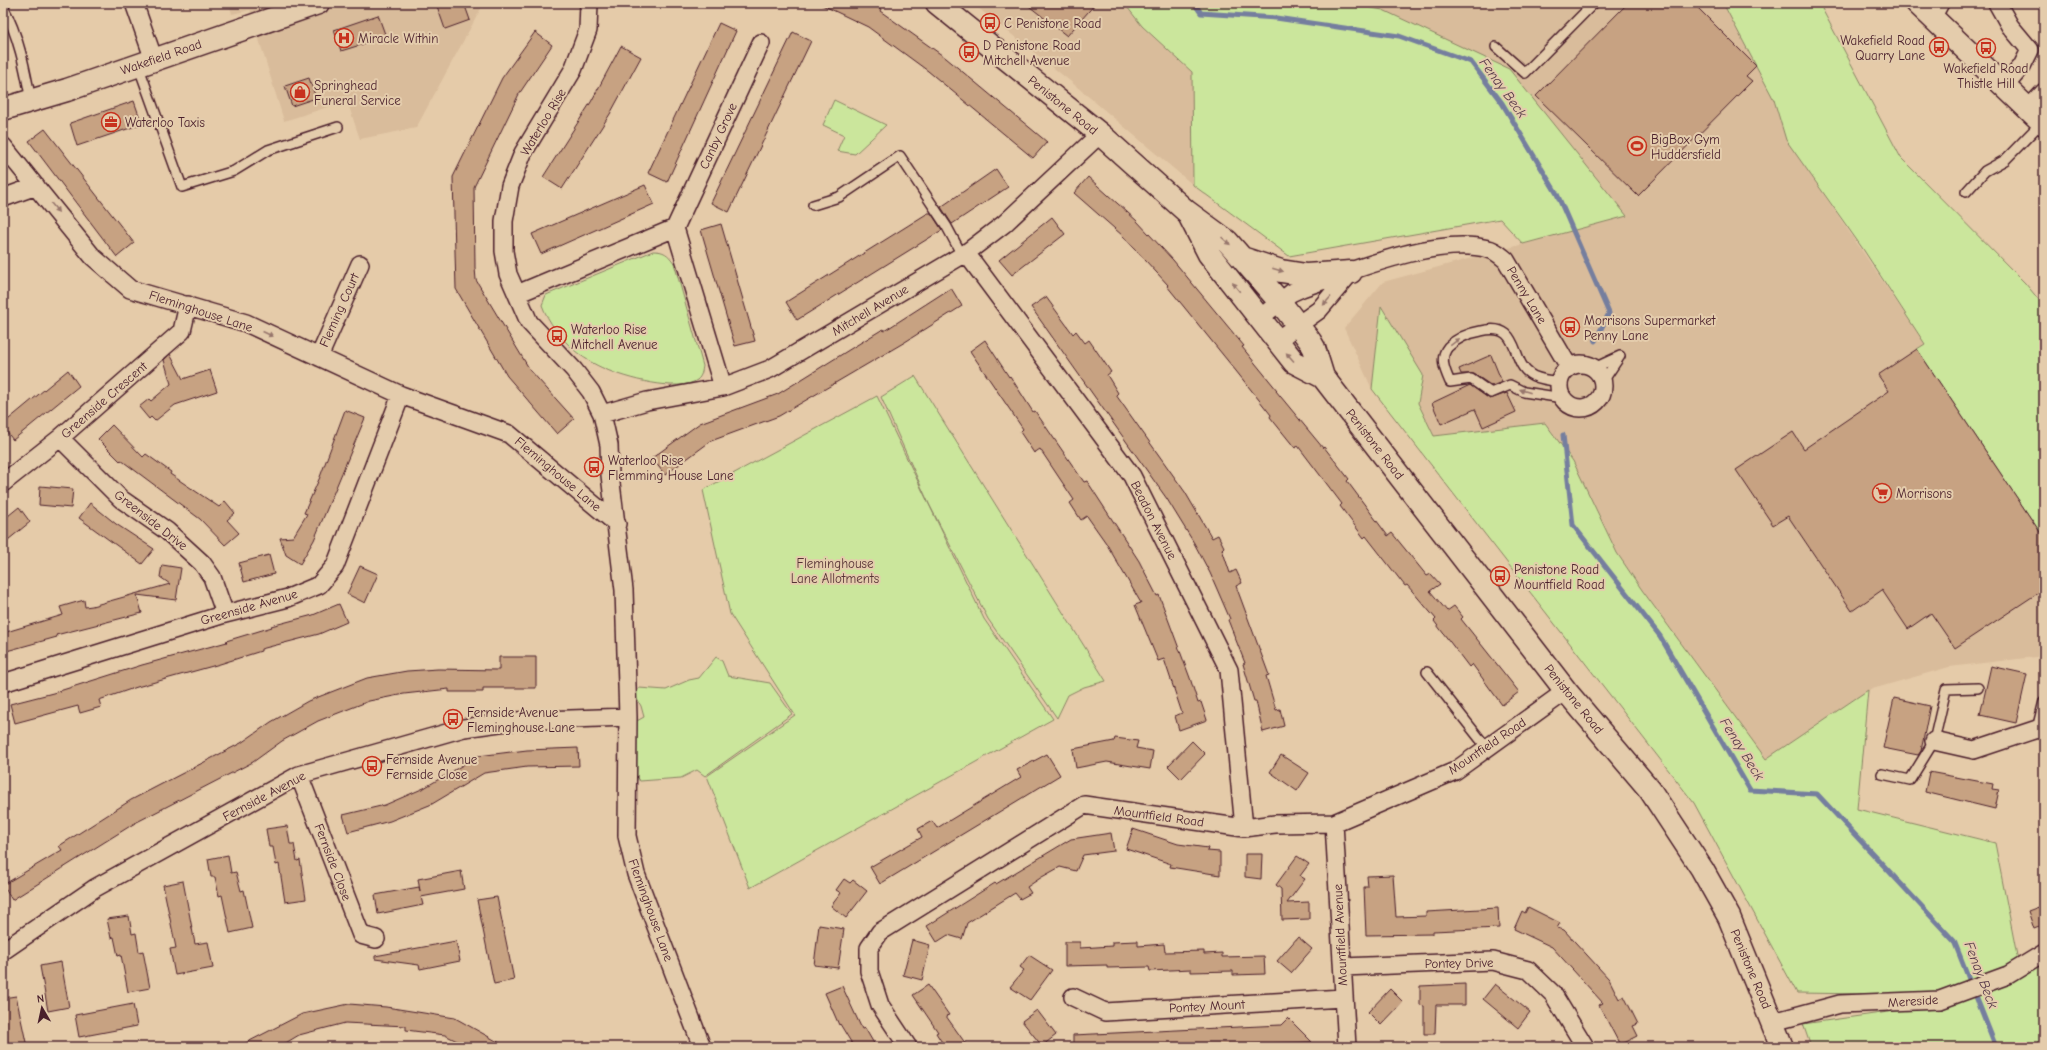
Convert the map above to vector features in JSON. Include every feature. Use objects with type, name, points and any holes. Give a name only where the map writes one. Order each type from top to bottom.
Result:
[{"type":"highway","name":"Wakefield Road","points":[[3,109],[31,101],[318,3]]},
{"type":"highway","name":"Penistone Road","points":[[937,3],[1100,134],[1186,210],[1227,241],[1280,302],[1314,348],[1323,377],[1566,691],[1650,790],[1702,869],[1729,916],[1782,1047]]},
{"type":"highway","points":[[1917,3],[1936,10],[2005,86],[2038,118]]},
{"type":"highway","name":"Penistone Road","points":[[1186,210],[1209,254],[1294,362],[1323,377]]},
{"type":"highway","points":[[1241,257],[1281,271],[1306,275],[1351,272]]},
{"type":"street","points":[[134,3],[146,62]]},
{"type":"street","name":"Waterloo Rise","points":[[589,3],[588,30],[574,70],[523,153],[510,186],[504,221],[504,250],[508,274],[529,322],[574,370],[590,392],[602,414],[609,445],[610,475],[616,524]]},
{"type":"street","points":[[1997,3],[2010,26],[2030,50],[2022,66],[2005,86]]},
{"type":"street","name":"Canby Grove","points":[[675,228],[761,43]]},
{"type":"street","points":[[2038,118],[2044,92]]},
{"type":"street","name":"Mitchell Avenue","points":[[602,414],[648,401],[723,387],[770,369],[964,254],[1014,215],[1100,134]]},
{"type":"street","name":"Fleminghouse Lane","points":[[3,146],[93,258],[130,289],[246,323],[401,395],[509,434],[616,524],[624,590],[628,717],[627,836],[636,874],[702,1047]]},
{"type":"street","points":[[3,198],[36,186]]},
{"type":"street","points":[[517,294],[675,228],[723,387]]},
{"type":"street","name":"Penny Lane","points":[[1260,318],[1291,293],[1302,288],[1392,257],[1439,248],[1468,245],[1490,249],[1506,260],[1518,278],[1569,367]]},
{"type":"street","name":"Beadon Avenue","points":[[964,254],[1132,476],[1229,670],[1244,828]]},
{"type":"street","name":"Fleming Court","points":[[318,357],[360,264]]},
{"type":"street","points":[[1277,340],[1326,303],[1351,272]]},
{"type":"street","name":"Greenside Crescent","points":[[3,484],[60,438],[182,331],[188,305]]},
{"type":"street","points":[[1582,364],[1594,368],[1598,372],[1602,383],[1602,389],[1596,401],[1586,407],[1573,406],[1563,398],[1560,393],[1559,382],[1561,376],[1569,367],[1582,364]]},
{"type":"street","name":"Greenside Avenue","points":[[3,683],[225,614],[288,598],[319,585],[335,566],[401,395]]},
{"type":"street","name":"Greenside Drive","points":[[60,438],[121,499],[168,531],[202,563],[212,577],[225,614]]},
{"type":"street","name":"Mountfield Road","points":[[908,1047],[880,1005],[868,971],[869,948],[880,932],[1084,805],[1244,828],[1275,824],[1334,824],[1455,771],[1566,691]]},
{"type":"street","name":"Fernside Avenue","points":[[3,951],[95,888],[299,775],[464,728],[514,720],[628,717]]},
{"type":"street","points":[[1934,741],[1974,750],[2040,730]]},
{"type":"street","name":"Fernside Close","points":[[299,775],[361,936],[376,939]]},
{"type":"street","name":"Mountfield Avenue","points":[[1334,824],[1347,1047]]},
{"type":"street","name":"Mereside","points":[[1773,1022],[1840,1004],[1940,1000],[2008,975],[2044,953]]},
{"type":"street","name":"Pontey Drive","points":[[1343,967],[1493,961],[1528,970],[1553,994],[1584,1045]]},
{"type":"street","name":"Pontey Mount","points":[[1073,997],[1105,1012],[1343,998]]},
{"type":"lane","points":[[1496,47],[1525,73],[1593,3]]},
{"type":"lane","points":[[3,7],[12,24],[26,75],[31,101]]},
{"type":"lane","points":[[146,62],[182,187],[234,171],[268,150],[338,127]]},
{"type":"lane","points":[[1966,192],[1985,171],[2005,160],[2038,118]]},
{"type":"lane","points":[[813,205],[839,197],[900,156],[964,254]]},
{"type":"lane","points":[[1559,382],[1537,378],[1528,374],[1509,336],[1499,330],[1490,328],[1466,334],[1448,348],[1443,360],[1450,382],[1471,379],[1491,393],[1510,385],[1524,392],[1563,398]]},
{"type":"lane","points":[[1594,368],[1620,356],[1602,383]]},
{"type":"lane","points":[[1427,672],[1487,748]]},
{"type":"lane","points":[[1882,774],[1910,780],[1934,741],[1946,689],[1978,688]]},
{"type":"lane","points":[[2040,730],[2044,701]]},
{"type":"shaded area","points":[[229,3],[484,3],[416,128],[360,139],[347,101],[284,121],[250,10],[232,14]]},
{"type":"shaded area","points":[[972,3],[1124,3],[1142,26],[1192,72],[1193,185],[1070,81]]},
{"type":"shaded area","points":[[1342,3],[1723,3],[1774,100],[1787,140],[1925,344],[1917,349],[2044,538],[2044,656],[1949,667],[1869,690],[1766,759],[1642,590],[1617,553],[1573,461],[1545,423],[1434,436],[1418,403],[1422,375],[1381,307],[1372,389],[1344,328],[1383,282],[1627,216],[1383,10]]},
{"type":"green space","points":[[1124,3],[1342,3],[1383,10],[1509,69],[1627,216],[1523,244],[1500,219],[1289,256],[1193,185],[1192,72],[1142,26]]},
{"type":"green space","points":[[1723,3],[1819,3],[1901,158],[2025,283],[2044,306],[2044,538],[1917,349],[1925,344],[1863,249],[1786,140],[1774,100]]},
{"type":"green space","points":[[834,100],[886,125],[855,154],[837,151],[844,135],[823,125]]},
{"type":"green space","points":[[653,251],[665,254],[670,257],[674,263],[703,366],[702,373],[699,378],[689,384],[665,385],[651,383],[614,373],[597,365],[577,353],[564,340],[551,324],[542,305],[546,295]]},
{"type":"green space","points":[[1381,306],[1423,375],[1418,403],[1434,436],[1545,423],[1573,461],[1617,553],[1642,590],[1766,759],[1868,690],[1857,809],[1995,843],[2019,966],[1938,995],[1797,993],[1694,803],[1372,389]]},
{"type":"green space","points":[[915,376],[1106,681],[1084,687],[1068,695],[1057,718],[988,619],[929,504],[881,397]]},
{"type":"green space","name":"Fleminghouse Lane Allotments","points":[[877,396],[984,619],[1053,719],[750,888],[707,776],[795,715],[730,614],[703,490]]},
{"type":"green space","points":[[716,657],[722,661],[728,676],[770,683],[792,714],[705,776],[697,770],[681,778],[640,781],[630,773],[635,722],[644,717],[641,706],[635,696],[639,688],[666,690],[689,680],[699,678]]},
{"type":"green space","points":[[2044,958],[2044,1047],[1978,1047],[1974,1043],[1969,1047],[1811,1047],[1803,1024],[1945,1004]]},
{"type":"building","points":[[447,3],[464,3],[470,20],[445,29],[437,6]]},
{"type":"building","points":[[818,3],[868,3],[881,9],[880,11],[946,58],[1047,142],[1033,158],[928,71],[868,27]]},
{"type":"building","points":[[1025,3],[1096,3],[1067,36]]},
{"type":"building","name":"BigBox Gym Huddersfield","points":[[1628,3],[1693,3],[1756,66],[1746,76],[1752,81],[1638,196],[1536,96]]},
{"type":"building","points":[[378,15],[386,37],[341,51],[334,30]]},
{"type":"building","points":[[719,23],[736,31],[667,182],[648,173]]},
{"type":"building","points":[[535,32],[552,45],[519,94],[474,187],[475,268],[476,280],[530,370],[574,419],[557,434],[507,376],[456,289],[453,177],[502,78]]},
{"type":"building","points":[[793,32],[811,41],[729,212],[711,203]]},
{"type":"building","points":[[621,46],[641,57],[610,114],[562,189],[543,177],[591,102]]},
{"type":"building","name":"Springhead Funeral Service","points":[[309,78],[316,98],[292,106],[285,86]]},
{"type":"building","points":[[134,101],[142,124],[77,146],[70,123]]},
{"type":"building","points":[[45,129],[134,243],[117,257],[29,141]]},
{"type":"building","points":[[996,169],[1008,187],[952,224],[941,207]]},
{"type":"building","points":[[1088,177],[1137,221],[1173,260],[1244,346],[1242,347],[1277,390],[1276,391],[1349,479],[1347,481],[1388,536],[1392,533],[1427,576],[1431,574],[1440,584],[1430,591],[1447,611],[1454,606],[1463,617],[1461,619],[1519,692],[1502,705],[1472,664],[1469,667],[1434,621],[1436,619],[1407,585],[1405,586],[1366,536],[1364,538],[1340,506],[1342,504],[1298,446],[1295,448],[1270,417],[1271,415],[1167,286],[1168,285],[1123,236],[1074,193]]},
{"type":"building","points":[[645,185],[654,204],[541,254],[532,234]]},
{"type":"building","points":[[928,213],[931,213],[942,230],[797,320],[786,302]]},
{"type":"building","points":[[1052,217],[1065,234],[1012,275],[999,260]]},
{"type":"building","points":[[721,224],[755,341],[735,346],[701,230]]},
{"type":"building","points":[[951,288],[962,306],[905,342],[779,416],[711,441],[665,475],[652,458],[700,423],[778,394],[883,329],[884,331]]},
{"type":"building","points":[[1046,297],[1073,334],[1076,331],[1085,343],[1089,340],[1111,372],[1107,375],[1118,393],[1116,395],[1185,492],[1212,538],[1218,535],[1224,547],[1222,549],[1230,573],[1236,570],[1242,583],[1236,586],[1269,675],[1266,676],[1276,710],[1280,709],[1284,726],[1263,732],[1256,701],[1254,701],[1243,664],[1245,663],[1228,620],[1230,619],[1210,573],[1194,543],[1167,499],[1031,307]]},
{"type":"building","points":[[985,340],[1033,412],[1035,411],[1084,482],[1087,481],[1139,561],[1157,596],[1159,595],[1198,703],[1201,702],[1207,720],[1179,730],[1175,716],[1182,713],[1164,659],[1158,661],[1135,605],[1141,603],[1106,543],[1087,516],[1081,520],[1070,503],[1074,500],[1040,449],[1034,453],[1020,432],[1023,429],[970,351]]},
{"type":"building","name":"Morrisons","points":[[1917,349],[2044,538],[2044,589],[1955,648],[1931,613],[1908,629],[1882,590],[1852,611],[1788,516],[1773,525],[1736,470],[1793,432],[1804,449],[1889,391],[1878,375]]},
{"type":"building","points":[[170,354],[183,379],[210,370],[217,391],[175,405],[155,421],[151,417],[149,419],[139,407],[149,399],[151,401],[171,384],[164,360]]},
{"type":"building","points":[[1491,355],[1502,382],[1492,386],[1474,374],[1461,374],[1459,369]]},
{"type":"building","points":[[68,370],[79,386],[13,440],[3,427],[3,424]]},
{"type":"building","points":[[1470,385],[1490,399],[1507,393],[1516,412],[1483,427],[1475,409],[1441,424],[1432,403]]},
{"type":"building","points":[[345,410],[365,418],[314,540],[300,564],[286,555],[280,538],[293,537],[307,514],[304,513],[320,477]]},
{"type":"building","points":[[112,425],[143,457],[146,454],[171,472],[170,474],[219,507],[225,501],[235,513],[227,520],[239,533],[225,545],[200,519],[121,460],[120,461],[98,439]]},
{"type":"building","points":[[40,486],[73,489],[71,508],[39,505]]},
{"type":"building","points":[[90,503],[116,524],[154,549],[142,564],[79,518]]},
{"type":"building","points":[[19,507],[30,522],[3,544],[3,520]]},
{"type":"building","points":[[269,555],[274,574],[244,582],[239,563]]},
{"type":"building","points":[[162,565],[181,568],[176,600],[137,595],[142,613],[56,635],[57,637],[3,652],[3,633],[63,615],[60,607],[84,600],[85,607],[92,606],[170,584],[160,577]]},
{"type":"building","points":[[360,566],[378,574],[365,603],[347,594]]},
{"type":"building","points":[[339,604],[347,622],[319,634],[261,649],[261,651],[220,664],[137,687],[99,700],[101,707],[80,713],[78,706],[15,723],[10,704],[53,693],[142,665],[227,642],[226,641],[272,627],[271,626],[313,615]]},
{"type":"building","points":[[499,657],[536,657],[536,688],[483,688],[483,692],[449,692],[449,689],[404,694],[369,701],[318,721],[282,741],[253,762],[135,823],[12,900],[3,885],[62,850],[59,846],[131,800],[241,743],[271,722],[308,701],[367,678],[407,671],[438,669],[499,670]]},
{"type":"building","points":[[1991,666],[2027,674],[2016,723],[1980,715]]},
{"type":"building","points":[[1894,698],[1930,706],[1921,751],[1918,755],[1883,748]]},
{"type":"building","points":[[1115,738],[1138,741],[1136,748],[1153,751],[1150,769],[1107,762],[1076,768],[1073,749],[1114,741]]},
{"type":"building","points":[[1192,741],[1205,754],[1181,779],[1168,766]]},
{"type":"building","points":[[578,748],[579,766],[527,767],[484,773],[432,804],[390,821],[348,832],[343,815],[385,805],[424,788],[478,756],[527,750]]},
{"type":"building","points":[[1047,754],[1060,775],[880,884],[870,867],[922,837],[918,829],[932,821],[937,828],[1021,777],[1017,770]]},
{"type":"building","points":[[1281,755],[1309,773],[1297,791],[1270,772]]},
{"type":"building","points":[[1929,772],[1993,784],[1992,789],[1999,790],[1995,809],[1925,792]]},
{"type":"building","points":[[287,826],[290,844],[294,844],[297,861],[300,860],[306,899],[285,902],[279,864],[276,865],[273,847],[269,847],[266,829]]},
{"type":"building","points":[[1133,829],[1178,844],[1208,848],[1207,851],[1220,852],[1220,875],[1170,867],[1171,864],[1126,849]]},
{"type":"building","points":[[1111,833],[1114,851],[1083,855],[1076,871],[1060,867],[1042,877],[1027,887],[1031,893],[1020,899],[1015,893],[967,923],[962,939],[948,935],[937,942],[927,926],[995,883],[996,884],[1071,839]]},
{"type":"building","points":[[1245,854],[1262,854],[1261,879],[1245,877]]},
{"type":"building","points":[[228,855],[231,873],[236,872],[241,891],[244,890],[252,928],[230,933],[222,895],[219,896],[215,877],[211,877],[208,859]]},
{"type":"building","points":[[1297,856],[1309,864],[1300,876],[1305,879],[1287,903],[1309,902],[1309,919],[1282,920],[1281,889],[1276,885]]},
{"type":"building","points":[[461,871],[464,889],[421,897],[423,905],[378,914],[375,895],[419,887],[420,891],[418,879]]},
{"type":"building","points":[[1393,875],[1396,917],[1426,916],[1426,912],[1498,908],[1499,928],[1433,931],[1433,934],[1366,935],[1364,887],[1368,887],[1367,876]]},
{"type":"building","points":[[844,879],[850,883],[853,880],[867,891],[846,918],[831,906],[841,893],[836,890]]},
{"type":"building","points":[[183,881],[195,944],[208,942],[213,968],[175,975],[170,949],[176,948],[163,885]]},
{"type":"building","points":[[497,897],[514,980],[494,984],[477,900]]},
{"type":"building","points":[[2044,905],[2044,925],[2034,929],[2028,911]]},
{"type":"building","points":[[1528,907],[1560,923],[1557,928],[1564,930],[1609,979],[1619,999],[1624,996],[1638,1024],[1633,1026],[1638,1036],[1620,1045],[1599,1005],[1603,1003],[1552,947],[1514,929],[1522,911],[1525,913]]},
{"type":"building","points":[[129,916],[132,934],[136,933],[139,952],[143,951],[150,988],[128,992],[121,955],[118,956],[114,937],[111,938],[107,919]]},
{"type":"building","points":[[819,925],[844,929],[838,968],[814,965]]},
{"type":"building","points":[[1298,937],[1312,949],[1291,973],[1277,961]]},
{"type":"building","points":[[912,940],[930,945],[922,980],[903,975]]},
{"type":"building","points":[[456,941],[460,961],[420,969],[419,965],[375,959],[375,956]]},
{"type":"building","points":[[1138,941],[1138,946],[1164,944],[1165,952],[1204,951],[1204,954],[1222,953],[1222,957],[1264,956],[1265,974],[1233,975],[1233,971],[1191,972],[1191,969],[1150,971],[1149,967],[1107,968],[1107,965],[1065,966],[1065,942],[1080,942],[1080,948],[1112,946],[1112,942]]},
{"type":"building","points":[[1029,955],[1052,970],[1030,1000],[1010,987],[1024,970],[1020,967]]},
{"type":"building","points":[[61,962],[69,1007],[48,1011],[40,966]]},
{"type":"building","points":[[1465,984],[1465,1005],[1436,1005],[1435,1034],[1424,1034],[1424,1006],[1420,1005],[1420,986]]},
{"type":"building","points":[[1495,984],[1530,1012],[1518,1028],[1483,999]]},
{"type":"building","points":[[928,985],[949,1015],[946,1016],[968,1047],[945,1047],[936,1033],[938,1032],[913,995]]},
{"type":"building","points":[[842,986],[862,1029],[865,1028],[876,1047],[854,1047],[840,1024],[839,1025],[825,993]]},
{"type":"building","points":[[1390,989],[1403,1002],[1381,1025],[1368,1012]]},
{"type":"building","points":[[16,996],[27,1047],[12,1047],[12,1044],[6,1045],[3,1031],[3,998]]},
{"type":"building","points":[[133,1004],[137,1026],[79,1037],[75,1015]]},
{"type":"building","points":[[349,1004],[386,1007],[455,1018],[507,1047],[469,1047],[445,1035],[406,1030],[406,1026],[345,1023],[299,1035],[279,1047],[238,1047],[302,1014]]},
{"type":"building","points":[[1037,1010],[1056,1035],[1042,1046],[1022,1021]]},
{"type":"building","points":[[1288,1018],[1312,1042],[1182,1047],[1073,1047],[1073,1035],[1281,1025]]},
{"type":"waterway","name":"Fenay Beck","points":[[1194,3],[1201,13],[1276,18],[1399,36],[1471,62],[1502,103],[1557,194],[1609,313],[1595,341]]},
{"type":"waterway","name":"Fenay Beck","points":[[1563,435],[1573,525],[1660,636],[1750,790],[1817,794],[1954,941],[1996,1047]]},
{"type":"place","name":"C Penistone Road","points":[[990,23]]},
{"type":"place","name":"Miracle Within","points":[[344,38]]},
{"type":"place","name":"Wakefield Road Quarry Lane","points":[[1939,47]]},
{"type":"place","name":"Wakefield Road Thistle Hill","points":[[1986,48]]},
{"type":"place","name":"D Penistone Road Mitchell Avenue","points":[[969,52]]},
{"type":"place","name":"Springhead Funeral Service","points":[[300,92]]},
{"type":"place","name":"Waterloo Taxis","points":[[111,122]]},
{"type":"place","name":"BigBox Gym Huddersfield","points":[[1637,146]]},
{"type":"place","name":"Morrisons Supermarket Penny Lane","points":[[1570,327]]},
{"type":"place","name":"Waterloo Rise Mitchell Avenue","points":[[557,336]]},
{"type":"place","name":"Waterloo Rise Flemming House Lane","points":[[594,467]]},
{"type":"place","name":"Morrisons","points":[[1882,493]]},
{"type":"place","name":"Penistone Road Mountfield Road","points":[[1500,576]]},
{"type":"place","name":"Fernside Avenue Fleminghouse Lane","points":[[453,719]]},
{"type":"place","name":"Fernside Avenue Fernside Close","points":[[372,766]]}]
